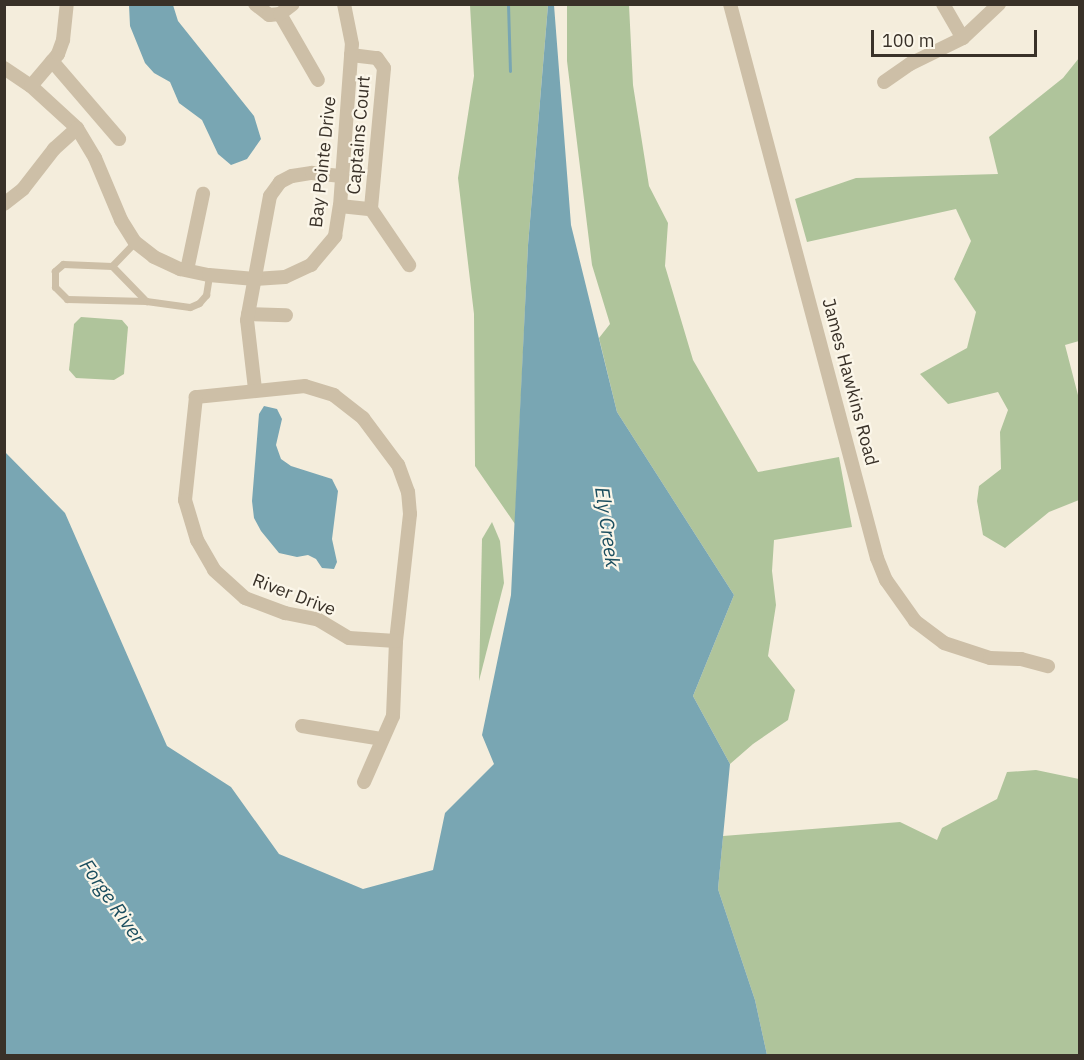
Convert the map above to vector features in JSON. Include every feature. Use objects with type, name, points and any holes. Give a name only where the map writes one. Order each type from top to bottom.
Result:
[{"type":"street","points":[[31,86],[52,61],[63,40],[67,4]]},
{"type":"street","points":[[255,4],[269,15],[280,14],[293,4]]},
{"type":"street","name":"Bay Pointe Drive","points":[[4,68],[31,86],[77,129],[95,158],[121,220],[135,242],[154,257],[187,270],[208,275],[255,279],[285,277],[311,265],[335,236],[340,206],[351,55],[350,27],[344,4]]},
{"type":"street","name":"James Hawkins Road","points":[[730,4],[877,558],[886,580],[915,621],[944,644],[990,658],[1021,659],[1048,666]]},
{"type":"street","points":[[943,4],[963,38]]},
{"type":"street","points":[[884,82],[910,64],[963,38],[999,4]]},
{"type":"street","points":[[280,14],[318,80]]},
{"type":"street","name":"Captains Court","points":[[351,55],[377,58],[384,68],[371,209],[409,265]]},
{"type":"street","points":[[52,61],[119,139]]},
{"type":"street","points":[[4,204],[23,189],[54,149],[77,129]]},
{"type":"street","points":[[255,389],[248,314],[270,196],[277,185],[292,176],[312,173],[342,176]]},
{"type":"street","points":[[187,270],[203,194]]},
{"type":"street","name":"Captains Court","points":[[340,206],[371,209]]},
{"type":"street","points":[[248,314],[286,315]]},
{"type":"street","name":"River Drive","points":[[306,386],[334,395],[363,418],[398,465],[408,492],[410,514],[396,641],[349,638],[317,619],[285,613],[244,598],[214,570],[197,540],[185,500],[196,397],[255,389],[306,386]]},
{"type":"street","points":[[364,782],[393,716],[396,641]]},
{"type":"street","points":[[302,726],[381,739]]},
{"type":"lane","points":[[112,266],[135,242]]},
{"type":"lane","points":[[146,301],[112,266],[63,264],[55,271],[55,287],[67,299],[146,301],[190,307],[199,303],[206,295],[208,275]]},
{"type":"green space","points":[[470,5],[548,5],[528,245],[515,524],[475,466],[474,314],[458,178],[474,76]]},
{"type":"green space","points":[[567,5],[629,5],[633,85],[649,186],[668,223],[665,266],[693,360],[758,472],[839,457],[852,527],[774,540],[772,571],[776,605],[768,656],[795,690],[788,720],[753,744],[730,764],[693,696],[734,595],[617,412],[599,338],[610,324],[592,265],[567,61]]},
{"type":"green space","points":[[1079,58],[1079,341],[1065,345],[1079,399],[1079,500],[1049,512],[1005,548],[983,535],[977,501],[979,486],[1001,469],[1000,432],[1008,410],[998,392],[948,404],[920,374],[967,348],[976,312],[954,279],[971,241],[956,209],[807,242],[795,199],[856,178],[998,174],[989,137],[1063,78]]},
{"type":"green space","points":[[81,317],[122,320],[128,327],[124,374],[114,380],[76,378],[69,370],[74,324]]},
{"type":"green space","points":[[492,522],[500,541],[504,583],[479,681],[482,539]]},
{"type":"green space","points":[[1036,770],[1079,779],[1079,1055],[767,1055],[755,1000],[718,889],[723,836],[900,822],[937,840],[942,828],[997,799],[1007,772]]},
{"type":"water","points":[[129,5],[173,5],[178,21],[254,116],[261,139],[247,159],[231,165],[218,154],[202,120],[179,103],[170,82],[154,73],[145,63],[130,26]]},
{"type":"water","points":[[548,5],[554,5],[571,225],[617,412],[734,595],[693,696],[730,764],[718,889],[755,1000],[767,1055],[5,1055],[5,452],[65,513],[167,746],[231,787],[279,854],[363,889],[433,870],[445,813],[494,764],[482,735],[511,595],[528,245]]},
{"type":"water","points":[[264,406],[277,409],[282,419],[276,445],[281,459],[291,466],[332,479],[338,491],[332,539],[337,562],[334,569],[322,568],[316,559],[308,555],[297,557],[279,553],[261,531],[254,518],[252,501],[259,414]]},
{"type":"waterway","points":[[508,4],[510,71]]},
{"type":"water label","name":"Ely Creek","points":[[608,527]]},
{"type":"water label","name":"Forge River","points":[[113,901]]}]
